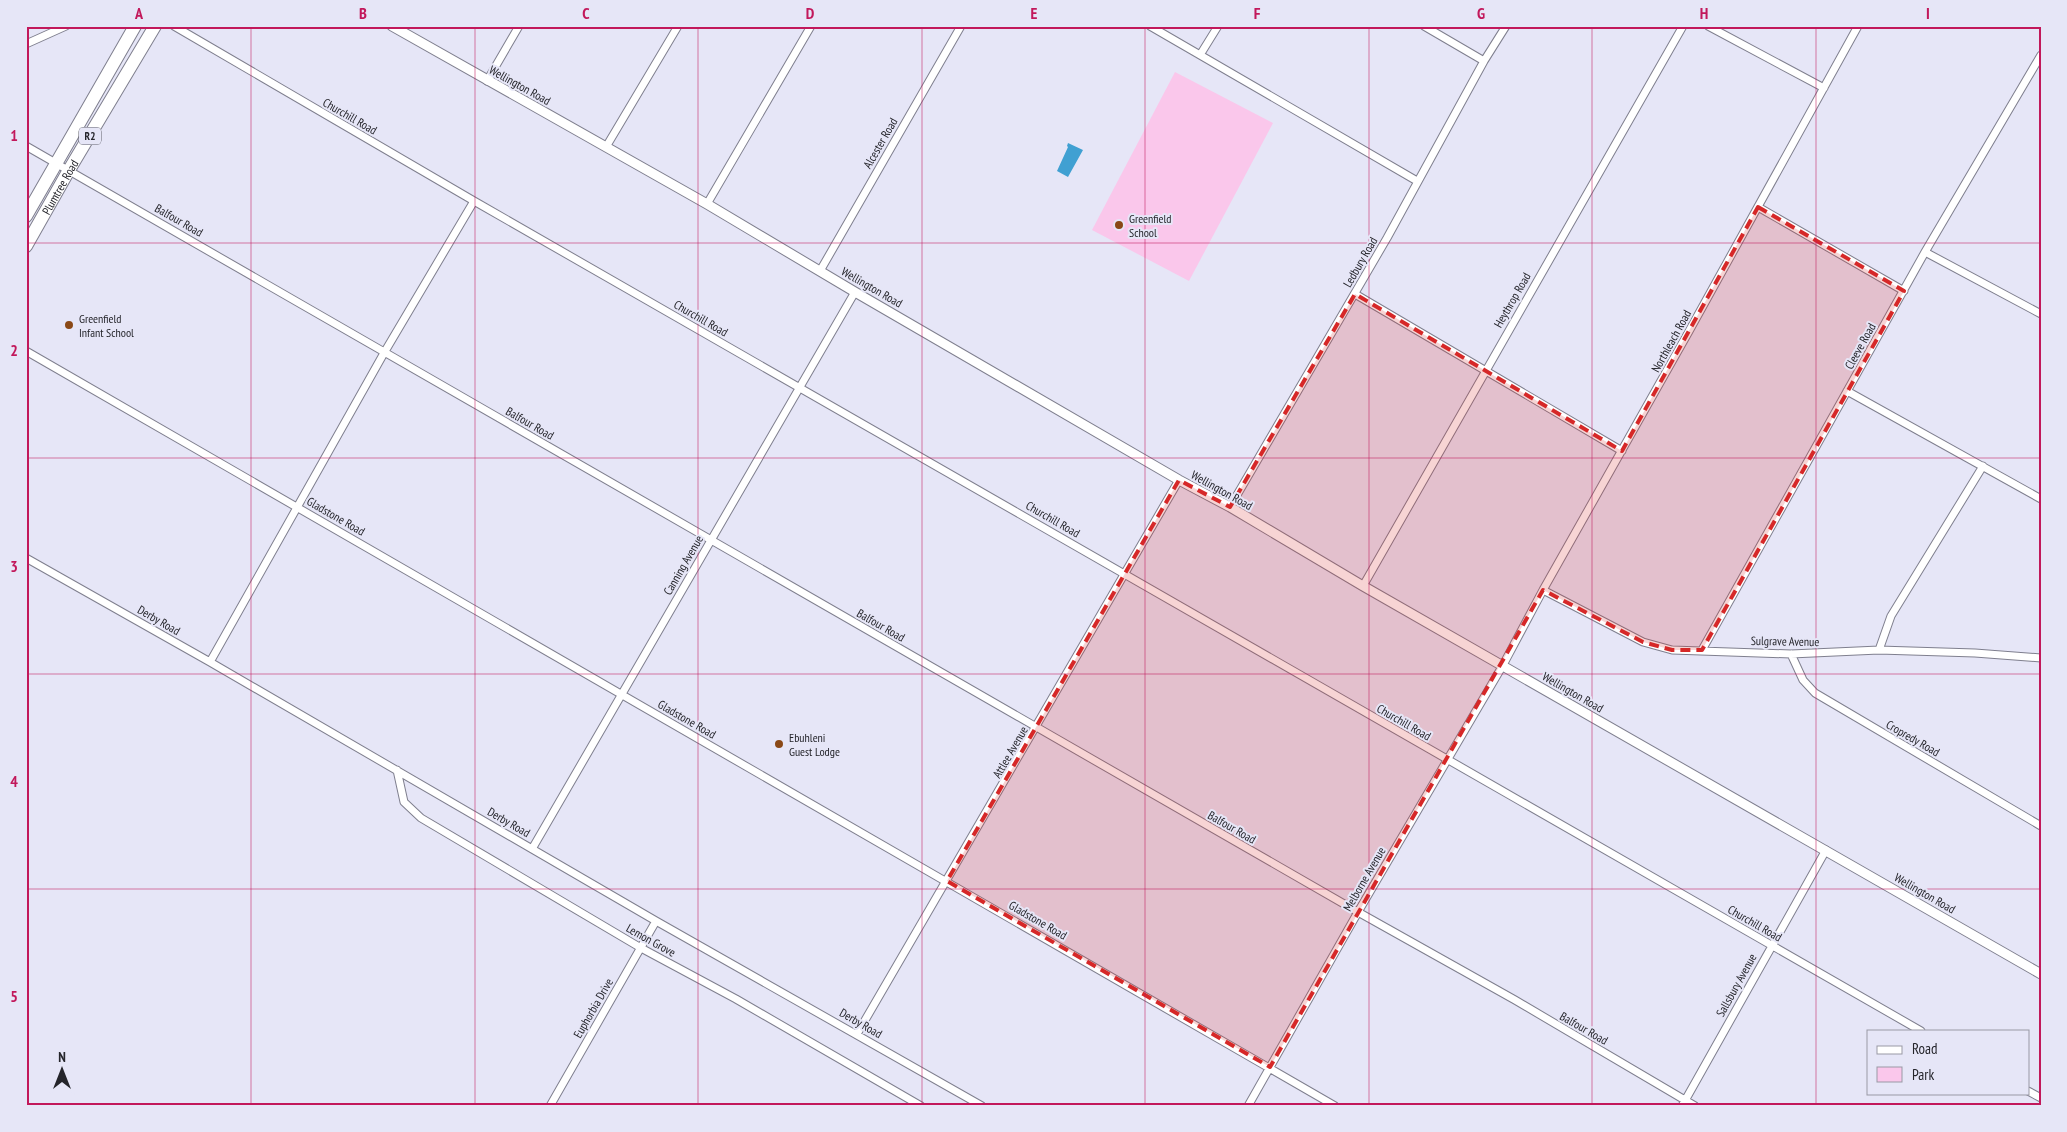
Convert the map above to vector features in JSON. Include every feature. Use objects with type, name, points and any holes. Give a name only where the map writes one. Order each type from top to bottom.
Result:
[{"type":"highway","name":"Plumtree Road","points":[[26,216],[135,26]]},
{"type":"highway","name":"Plumtree Road","points":[[26,246],[155,26]]},
{"type":"main road","name":"Wellington Road","points":[[392,26],[707,204],[1179,480],[1230,507],[1363,586],[2041,974]]},
{"type":"street","points":[[26,44],[66,26]]},
{"type":"street","name":"Churchill Road","points":[[174,26],[474,201],[1919,1030]]},
{"type":"street","points":[[487,81],[519,26]]},
{"type":"street","points":[[606,147],[678,26]]},
{"type":"street","points":[[707,204],[810,26]]},
{"type":"street","name":"Alcester Road","points":[[820,271],[961,26]]},
{"type":"street","points":[[1150,26],[1417,181]]},
{"type":"street","points":[[1200,55],[1218,26]]},
{"type":"street","points":[[1424,26],[1484,61]]},
{"type":"street","name":"Ledbury Road","points":[[1230,507],[1355,294],[1484,61],[1506,26]]},
{"type":"street","name":"Heythrop Road","points":[[1363,586],[1485,369],[1683,26]]},
{"type":"street","points":[[1708,26],[1824,88]]},
{"type":"street","name":"Northleach Road","points":[[1503,666],[1543,590],[1858,26]]},
{"type":"street","name":"Cleeve Road","points":[[1702,650],[1925,252],[2041,55]]},
{"type":"street","name":"Balfour Road","points":[[26,146],[1037,728],[1515,1000],[1684,1103],[1695,1106]]},
{"type":"street","points":[[210,662],[384,353],[474,201]]},
{"type":"street","points":[[1758,207],[1904,291]]},
{"type":"street","points":[[1925,252],[2041,314]]},
{"type":"street","name":"Canning Avenue","points":[[532,849],[855,292]]},
{"type":"street","points":[[1355,294],[1622,451]]},
{"type":"street","name":"Gladstone Road","points":[[26,351],[1336,1106]]},
{"type":"street","points":[[1848,391],[2041,499]]},
{"type":"street","points":[[1879,650],[1891,616],[1983,466]]},
{"type":"street","name":"Attlee Avenue","points":[[857,1034],[1037,728],[1179,480]]},
{"type":"street","name":"Derby Road","points":[[26,558],[210,662],[656,921],[982,1106]]},
{"type":"street","name":"Sulgrave Avenue","points":[[1543,590],[1643,642],[1672,650],[1791,654],[1879,650],[1975,653],[2041,658]]},
{"type":"street","name":"Cropredy Road","points":[[1791,654],[1803,680],[1815,694],[2041,826]]},
{"type":"street","name":"Melborne Avenue","points":[[1248,1106],[1358,912],[1503,666]]},
{"type":"street","name":"Lemon Grove","points":[[397,770],[404,802],[421,818],[641,948],[736,999],[920,1106]]},
{"type":"street","name":"Sallsbury Avenue","points":[[1684,1103],[1826,850]]},
{"type":"street","name":"Euphorbia Drive","points":[[550,1106],[656,921]]},
{"type":"street","points":[[2030,1091],[2041,1098]]},
{"type":"highlighted area","points":[[1758,207],[1904,291],[1702,650],[1672,650],[1643,642],[1543,590],[1270,1067],[947,881],[1179,480],[1230,507],[1355,294],[1622,451]]},
{"type":"green space","points":[[1175,72],[1273,123],[1189,281],[1092,230]]},
{"type":"water","points":[[1068,143],[1083,150],[1068,177],[1057,171]]},
{"type":"place","name":"Greenfield School","points":[[1119,225]]},
{"type":"place","name":"Greenfield Infant School","points":[[69,325]]},
{"type":"place","name":"Ebuhleni Guest Lodge","points":[[779,744]]}]
